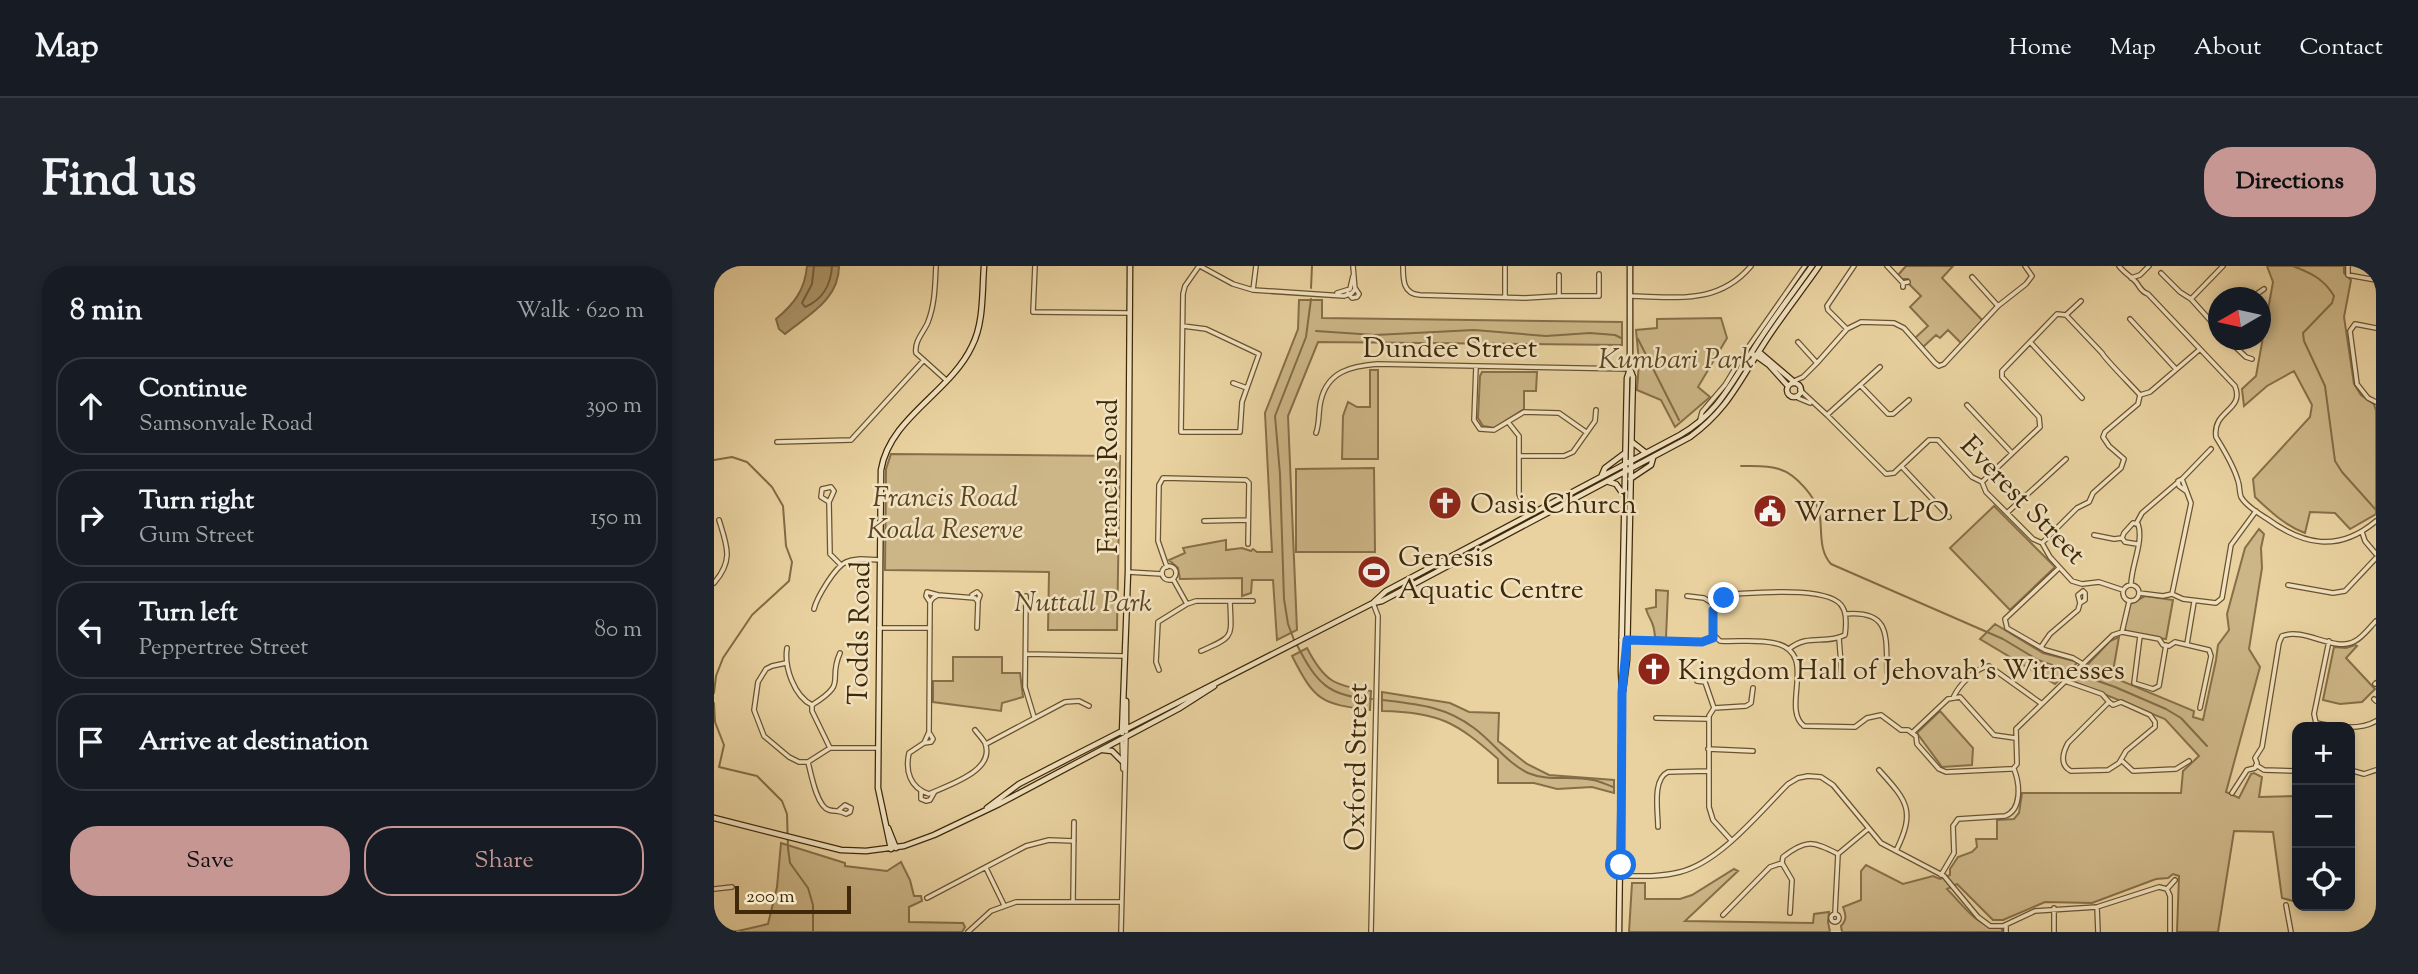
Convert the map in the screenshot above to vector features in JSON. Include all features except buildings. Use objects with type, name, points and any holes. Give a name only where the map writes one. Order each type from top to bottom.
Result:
[{"type":"main road","name":"Todds Road","points":[[893,848],[880,800],[878,748],[881,470],[885,451],[897,433],[962,363],[974,343],[984,266]]},
{"type":"main road","name":"Francis Road","points":[[1124,733],[1130,266]]},
{"type":"main road","points":[[1619,932],[1622,692],[1632,442],[1630,266]]},
{"type":"main road","points":[[1373,603],[1386,591],[1700,422],[1725,396],[1812,266]]},
{"type":"main road","points":[[714,818],[841,850],[876,850],[893,848],[934,835],[1016,795],[1099,750],[1138,722],[1373,603],[1382,601],[1684,441],[1714,418],[1738,388],[1755,352],[1819,266]]},
{"type":"main road","points":[[1755,352],[1794,385],[1798,398]]},
{"type":"main road","points":[[1624,640],[1624,495],[1627,377],[1630,369]]},
{"type":"main road","points":[[1794,385],[1790,396],[1798,398]]},
{"type":"main road","points":[[1632,442],[1646,453]]},
{"type":"main road","points":[[1602,476],[1605,468],[1625,453]]},
{"type":"main road","points":[[1630,479],[1651,465],[1654,458]]},
{"type":"main road","points":[[1608,481],[1616,484],[1624,495]]},
{"type":"main road","points":[[987,808],[1011,790],[1178,709],[1220,681]]},
{"type":"main road","name":"Francis Road","points":[[1124,733],[1125,686]]},
{"type":"main road","points":[[1126,710],[1131,718],[1138,722]]},
{"type":"main road","points":[[1099,750],[1112,751],[1122,761]]},
{"type":"main road","points":[[1011,790],[1016,795]]},
{"type":"main road","name":"Todds Road","points":[[886,824],[893,848]]},
{"type":"main road","points":[[876,850],[888,838]]},
{"type":"street","points":[[936,266],[934,300],[929,320],[915,346],[916,353],[946,380]]},
{"type":"street","points":[[1035,266],[1032,312],[1129,313]]},
{"type":"street","points":[[1183,326],[1206,329],[1259,354],[1242,402],[1240,432],[1181,432],[1183,326],[1185,286],[1200,266],[1233,284],[1253,290],[1331,294],[1351,291],[1353,268]]},
{"type":"street","points":[[1253,290],[1256,266]]},
{"type":"street","points":[[1402,266],[1404,285],[1414,295],[1599,296],[1599,274]]},
{"type":"street","points":[[1505,266],[1505,297]]},
{"type":"street","points":[[1630,296],[1698,297],[1731,285],[1751,266]]},
{"type":"street","points":[[1700,422],[1702,412],[1726,385],[1747,349],[1805,266]]},
{"type":"street","points":[[1847,329],[1827,306],[1854,266]]},
{"type":"street","points":[[1887,266],[1905,284]]},
{"type":"street","points":[[1949,517],[1901,467],[1892,474],[1882,472],[1794,385],[1847,329],[1861,322],[1894,323],[1904,327],[1939,366],[1944,364],[1998,306],[2026,284],[2032,276],[2025,266]]},
{"type":"street","points":[[2119,266],[2235,386],[2237,402],[2217,421],[2216,437],[2238,480],[2240,495],[2256,511],[2297,538],[2322,542],[2341,540],[2362,532],[2376,521]]},
{"type":"street","points":[[2131,278],[2140,275],[2149,266]]},
{"type":"street","points":[[2192,299],[2223,266]]},
{"type":"street","points":[[2348,266],[2348,275],[2376,280]]},
{"type":"street","points":[[2161,273],[2180,292],[2192,299],[2208,317]]},
{"type":"street","points":[[1559,275],[1559,296]]},
{"type":"street","points":[[2138,286],[2140,275]]},
{"type":"street","points":[[1972,277],[1998,306]]},
{"type":"street","points":[[2066,315],[2081,301]]},
{"type":"street","points":[[1982,481],[2040,427],[2039,417],[2002,377],[2002,371],[2057,314],[2066,315],[2140,395]]},
{"type":"street","points":[[2130,319],[2175,368]]},
{"type":"street","points":[[2376,328],[2355,324],[2350,331],[2357,384],[2368,398],[2376,402]]},
{"type":"street","points":[[1798,342],[1817,363]]},
{"type":"street","points":[[2030,343],[2082,398]]},
{"type":"street","points":[[2140,395],[2150,392],[2199,350]]},
{"type":"street","points":[[2239,350],[2252,359]]},
{"type":"street","points":[[777,442],[850,440],[924,360]]},
{"type":"street","name":"Dundee Street","points":[[1316,433],[1321,397],[1325,388],[1337,375],[1351,366],[1377,364],[1630,369]]},
{"type":"street","points":[[1476,366],[1474,420],[1475,425],[1483,431],[1491,431],[1524,412],[1559,413],[1586,432]]},
{"type":"street","points":[[1827,415],[1880,367]]},
{"type":"street","points":[[1233,383],[1247,388]]},
{"type":"street","points":[[1860,385],[1888,414],[1893,414],[1909,400]]},
{"type":"street","points":[[2042,543],[2077,508],[2089,502],[2093,493],[2121,468],[2124,459],[2103,437],[2105,432],[2137,404],[2140,395]]},
{"type":"street","points":[[1798,398],[1812,404]]},
{"type":"street","points":[[1967,405],[2012,453]]},
{"type":"street","points":[[1519,456],[1564,456],[1573,452],[1595,421],[1597,410]]},
{"type":"street","points":[[1508,422],[1519,436],[1519,494],[1522,501]]},
{"type":"street","name":"Everest Street","points":[[1901,467],[1929,440],[1936,439],[1972,477],[1982,481],[1985,490],[2033,539],[2042,543],[2050,557],[2073,581],[2082,584],[2099,582],[2123,590]]},
{"type":"street","points":[[2122,538],[2124,533],[2136,524],[2142,513],[2182,479],[2211,449]]},
{"type":"street","points":[[2008,512],[2066,459]]},
{"type":"street","points":[[1167,567],[1158,541],[1159,485],[1163,478],[1246,480],[1249,483],[1248,544]]},
{"type":"street","points":[[2172,594],[2191,503],[2182,479]]},
{"type":"street","points":[[2177,483],[2186,491]]},
{"type":"street","points":[[829,502],[821,497],[822,489],[826,487],[831,487],[834,491],[829,502],[830,554],[841,565]]},
{"type":"street","points":[[2139,593],[2163,596],[2172,594],[2194,601],[2216,603],[2222,598],[2231,545],[2256,511]]},
{"type":"street","points":[[714,583],[723,572],[728,556],[719,520]]},
{"type":"street","points":[[1204,521],[1248,520]]},
{"type":"street","points":[[2129,602],[2122,595],[2123,590],[2131,585],[2140,529],[2136,524]]},
{"type":"street","points":[[2288,585],[2333,593],[2345,591],[2376,556],[2362,532]]},
{"type":"street","points":[[2094,535],[2122,538]]},
{"type":"street","points":[[2122,538],[2125,542],[2137,544]]},
{"type":"street","points":[[814,609],[819,596],[841,565],[855,559],[880,560]]},
{"type":"street","points":[[1162,574],[1167,567]]},
{"type":"street","points":[[1167,567],[1175,570],[1173,579],[1187,604]]},
{"type":"street","points":[[2060,567],[2005,619],[2007,628],[2041,647],[2083,664]]},
{"type":"street","points":[[1128,572],[1162,574],[1166,579],[1173,579]]},
{"type":"street","points":[[2129,602],[2138,598],[2139,593],[2136,587],[2131,585]]},
{"type":"street","points":[[975,730],[986,744],[985,758],[980,769],[929,794],[907,780],[905,776],[909,753],[933,739],[929,732],[928,592],[938,595],[980,594],[977,628]]},
{"type":"street","points":[[1713,638],[1712,616],[1724,598],[1732,594],[1811,592],[1841,604],[1845,635],[1839,638],[1810,639],[1798,642],[1789,649]]},
{"type":"street","points":[[1026,596],[1025,687],[1034,717]]},
{"type":"street","points":[[1687,596],[1704,598],[1717,606]]},
{"type":"street","points":[[1159,670],[1156,662],[1158,622],[1196,601],[1253,601]]},
{"type":"street","points":[[1201,651],[1227,640],[1231,634],[1230,601]]},
{"type":"street","points":[[2187,644],[2194,601]]},
{"type":"street","points":[[2122,632],[2129,602]]},
{"type":"street","name":"Oxford Street","points":[[1371,932],[1378,616],[1373,603]]},
{"type":"street","points":[[2041,647],[2050,634],[2078,610],[2080,603]]},
{"type":"street","points":[[1844,614],[1860,612],[1881,622],[1886,631],[1887,671]]},
{"type":"street","points":[[2256,765],[2256,753],[2262,747],[2278,643],[2282,636],[2291,633],[2343,645],[2356,641],[2376,621]]},
{"type":"street","points":[[879,628],[930,628]]},
{"type":"street","points":[[1941,875],[1954,853],[1953,826],[1958,819],[2006,816],[2012,814],[2017,806],[2015,729],[2113,635],[2122,632],[2159,639],[2166,645]]},
{"type":"street","points":[[2140,636],[2134,683],[2153,689],[2159,686],[2166,645]]},
{"type":"street","points":[[1624,640],[1702,642],[1716,637],[1720,641],[1773,642],[1789,649],[1798,670],[1796,713],[1798,722],[1804,726],[1855,727],[1867,718],[1881,715],[1901,730],[1908,730],[1916,736],[1917,744],[1939,769],[1946,772],[2014,769]]},
{"type":"street","points":[[1839,638],[1842,678]]},
{"type":"street","points":[[2166,645],[2175,642],[2209,650],[2211,656],[2200,708]]},
{"type":"street","points":[[2315,722],[2314,714],[2329,642]]},
{"type":"street","points":[[787,648],[786,663],[796,686],[806,702],[812,705]]},
{"type":"street","points":[[812,705],[835,687],[836,663],[840,653]]},
{"type":"street","points":[[1025,654],[1125,656]]},
{"type":"street","points":[[786,663],[772,666],[761,674],[754,710],[764,736],[795,761],[808,762],[830,748],[878,748]]},
{"type":"street","points":[[1954,698],[1956,691],[1981,667],[1989,666],[2042,704]]},
{"type":"street","points":[[1697,681],[1705,682],[1716,707]]},
{"type":"street","points":[[2065,681],[2102,694],[2113,705],[2121,702],[2150,715],[2155,722],[2155,727],[2108,769],[2071,771],[2063,764],[2064,750],[2109,702]]},
{"type":"street","points":[[1716,707],[1746,706],[1751,703],[1753,688]]},
{"type":"street","points":[[1912,733],[1948,699],[1960,697],[1994,735],[2015,738]]},
{"type":"street","points":[[986,744],[1065,702],[1079,702],[1089,706]]},
{"type":"street","points":[[812,705],[812,711],[830,748]]},
{"type":"street","points":[[1716,707],[1709,719],[1709,807],[1713,820],[1731,840]]},
{"type":"street","points":[[1656,718],[1709,719]]},
{"type":"street","points":[[2355,726],[2368,726],[2376,721]]},
{"type":"street","points":[[1124,733],[1124,775]]},
{"type":"street","points":[[1121,932],[1124,733]]},
{"type":"street","points":[[1708,749],[1753,751]]},
{"type":"street","points":[[2121,760],[2133,771],[2176,769],[2189,761]]},
{"type":"street","points":[[808,762],[821,805],[829,810],[839,810]]},
{"type":"street","points":[[2256,765],[2264,771],[2292,771]]},
{"type":"street","points":[[2232,793],[2247,770],[2256,765]]},
{"type":"street","points":[[1879,770],[1905,798],[1907,827],[1896,851]]},
{"type":"street","points":[[2355,771],[2364,774],[2376,770]]},
{"type":"street","points":[[1658,827],[1658,781],[1663,774],[1708,771]]},
{"type":"street","points":[[1621,876],[1666,874],[1691,869],[1731,840],[1788,784],[1798,778],[1821,777],[1833,785],[1881,843],[1941,875],[1978,917],[1990,926],[2006,925],[2035,911],[2097,907],[2159,887],[2167,890],[2170,896],[2170,932]]},
{"type":"street","points":[[921,791],[921,799],[926,802],[935,791]]},
{"type":"street","points":[[1073,901],[1074,822]]},
{"type":"street","points":[[1835,913],[1838,853],[1868,829]]},
{"type":"street","points":[[927,898],[1026,846],[1040,842],[1074,841]]},
{"type":"street","points":[[1790,913],[1792,880],[1782,863],[1783,858],[1797,846],[1823,845],[1838,853]]},
{"type":"street","points":[[1723,915],[1770,867],[1782,863]]},
{"type":"street","points":[[986,868],[1004,905]]},
{"type":"street","points":[[2167,890],[2175,880]]},
{"type":"street","points":[[714,889],[732,887]]},
{"type":"street","points":[[968,932],[980,918],[1004,905],[1016,902],[1121,902]]},
{"type":"street","points":[[2286,905],[2291,932]]},
{"type":"street","points":[[2097,907],[2098,932]]},
{"type":"street","points":[[2054,908],[2054,932]]},
{"type":"street","points":[[2006,925],[2006,932]]},
{"type":"green space","points":[[1906,266],[1953,266],[1942,278],[1984,322],[1961,343],[1948,330],[1940,338],[1936,335],[1923,347],[1915,338],[1928,326],[1910,307],[1921,296],[1909,284],[1908,279],[1902,279],[1898,275]]},
{"type":"green space","points":[[2267,266],[2344,266],[2344,273],[2351,280],[2344,317],[2354,384],[2361,395],[2374,404],[2376,411],[2376,514],[2350,529],[2335,513],[2310,512],[2305,533],[2284,522],[2255,497],[2253,479],[2310,417],[2312,405],[2294,371],[2267,386],[2244,406],[2242,389],[2256,376],[2261,350],[2271,350],[2273,282]]},
{"type":"green space","points":[[1299,300],[1322,300],[1322,318],[1622,322],[1622,345],[1318,342],[1288,416],[1297,630],[1277,640],[1273,580],[1252,580],[1251,593],[1242,596],[1242,578],[1180,579],[1178,568],[1169,560],[1185,553],[1183,548],[1226,540],[1226,550],[1242,548],[1272,552],[1265,413],[1298,329]]},
{"type":"green space","name":"Kumbari Park","points":[[1721,318],[1727,338],[1698,387],[1710,397],[1675,427],[1661,400],[1637,390],[1639,362],[1636,330],[1657,328],[1657,319]]},
{"type":"green space","points":[[1370,370],[1378,370],[1378,459],[1342,459],[1343,416],[1348,402],[1357,407],[1370,407]]},
{"type":"green space","points":[[1482,372],[1537,372],[1536,391],[1524,391],[1524,409],[1494,428],[1483,426],[1478,418]]},
{"type":"green space","name":"Francis Road Koala Reserve","points":[[891,454],[1120,456],[1117,630],[1048,630],[1049,572],[885,570],[886,469]]},
{"type":"green space","points":[[1374,468],[1375,552],[1296,552],[1296,469]]},
{"type":"green space","points":[[1994,506],[2055,567],[2010,610],[1950,548]]},
{"type":"green space","points":[[2259,529],[2264,534],[2261,548],[2262,568],[2249,649],[2260,667],[2226,792],[2239,798],[2254,773],[2262,777],[2259,797],[2292,796],[2292,901],[2282,898],[2273,832],[2234,831],[2218,932],[2177,932],[2179,876],[2173,874],[2092,903],[2045,902],[2003,920],[1993,920],[1957,884],[1947,889],[1978,920],[2002,928],[2002,932],[1842,932],[1841,926],[1845,917],[1843,907],[1861,900],[1861,871],[1866,865],[1903,884],[1933,876],[1940,879],[1950,875],[1950,869],[1958,857],[1977,847],[1976,839],[1997,839],[1997,820],[2014,819],[2019,813],[2022,793],[2181,793],[2183,771],[2199,756],[2165,719],[2072,681],[2110,641],[2119,637],[2112,677],[2194,711],[2193,717],[2203,720],[2218,645],[2229,630],[2227,614],[2245,548]]},
{"type":"green space","points":[[1656,590],[1668,591],[1666,638],[1655,637],[1646,609],[1656,607]]},
{"type":"green space","points":[[2145,596],[2173,600],[2166,639],[2139,636],[2124,629],[2130,604]]},
{"type":"green space","points":[[1995,624],[2043,653],[2078,662],[2055,684],[1980,639]]},
{"type":"green space","points":[[2357,646],[2346,658],[2375,689],[2362,702],[2340,704],[2323,700],[2334,647],[2346,648]]},
{"type":"green space","points":[[1307,648],[1319,668],[1332,680],[1348,687],[1371,691],[1370,710],[1340,705],[1321,698],[1307,683],[1292,656]]},
{"type":"green space","points":[[953,657],[1002,657],[1002,673],[1020,673],[1023,697],[1002,703],[1001,711],[933,702],[933,681],[953,681]]},
{"type":"green space","points":[[1382,692],[1450,703],[1469,712],[1499,713],[1498,741],[1527,764],[1549,775],[1614,780],[1614,793],[1592,787],[1557,789],[1534,783],[1498,783],[1498,759],[1470,736],[1433,717],[1382,711]]},
{"type":"green space","points":[[1940,711],[1973,748],[1972,765],[1942,767],[1917,733]]},
{"type":"green space","points":[[781,843],[845,863],[845,866],[887,871],[901,862],[914,896],[921,896],[922,901],[909,907],[909,922],[963,923],[965,927],[962,932],[714,932],[738,931],[768,924],[777,887]]},
{"type":"green space","points":[[1734,869],[1738,871],[1685,921],[1813,923],[1814,914],[1829,912],[1830,932],[1629,932],[1632,883],[1645,883],[1645,899],[1680,899],[1692,895]]},
{"type":"water","points":[[807,266],[839,266],[838,278],[821,306],[785,334],[779,329],[776,319],[798,296]]},
{"type":"waterway","points":[[1311,288],[1312,266]]},
{"type":"waterway","points":[[2293,266],[2316,277],[2334,296],[2332,303],[2303,333],[2304,341],[2325,386],[2335,461],[2376,510]]},
{"type":"waterway","points":[[1294,640],[1284,599],[1280,474],[1275,416],[1306,337],[1311,299]]},
{"type":"waterway","points":[[1316,331],[1375,335],[1474,330],[1546,336],[1590,333],[1621,338]]},
{"type":"waterway","points":[[1638,339],[1679,420]]},
{"type":"waterway","points":[[714,460],[732,457],[747,462],[772,487],[783,506],[786,546],[792,562],[789,581],[752,615],[723,658],[716,676],[714,693]]},
{"type":"waterway","points":[[1741,466],[1779,469],[1805,488],[1818,510],[1823,548],[1831,564],[2003,639],[2038,660],[2115,687],[2166,709],[2181,718],[2207,746]]},
{"type":"waterway","points":[[1297,645],[1317,678],[1325,685],[1344,695],[1372,699]]},
{"type":"waterway","points":[[1382,700],[1430,707],[1452,715],[1474,728],[1513,764],[1528,773],[1544,777],[1598,781],[1613,787]]},
{"type":"waterway","points":[[714,703],[715,722],[724,745],[719,767],[757,776],[782,801],[787,814],[790,863],[808,888],[813,905],[813,932]]},
{"type":"place","name":"Oasis Church","points":[[1445,503]]},
{"type":"place","name":"Warner LPO","points":[[1770,511]]},
{"type":"place","name":"Genesis Aquatic Centre","points":[[1374,572]]},
{"type":"place","name":"Kingdom Hall of Jehovah's Witnesses","points":[[1654,669]]},
{"type":"route","points":[[1621,865],[1622,692],[1625,683],[1627,640],[1702,642],[1713,638],[1713,610],[1724,598]]},
{"type":"park label","name":"Nuttall Park","points":[[1083,601]]}]
